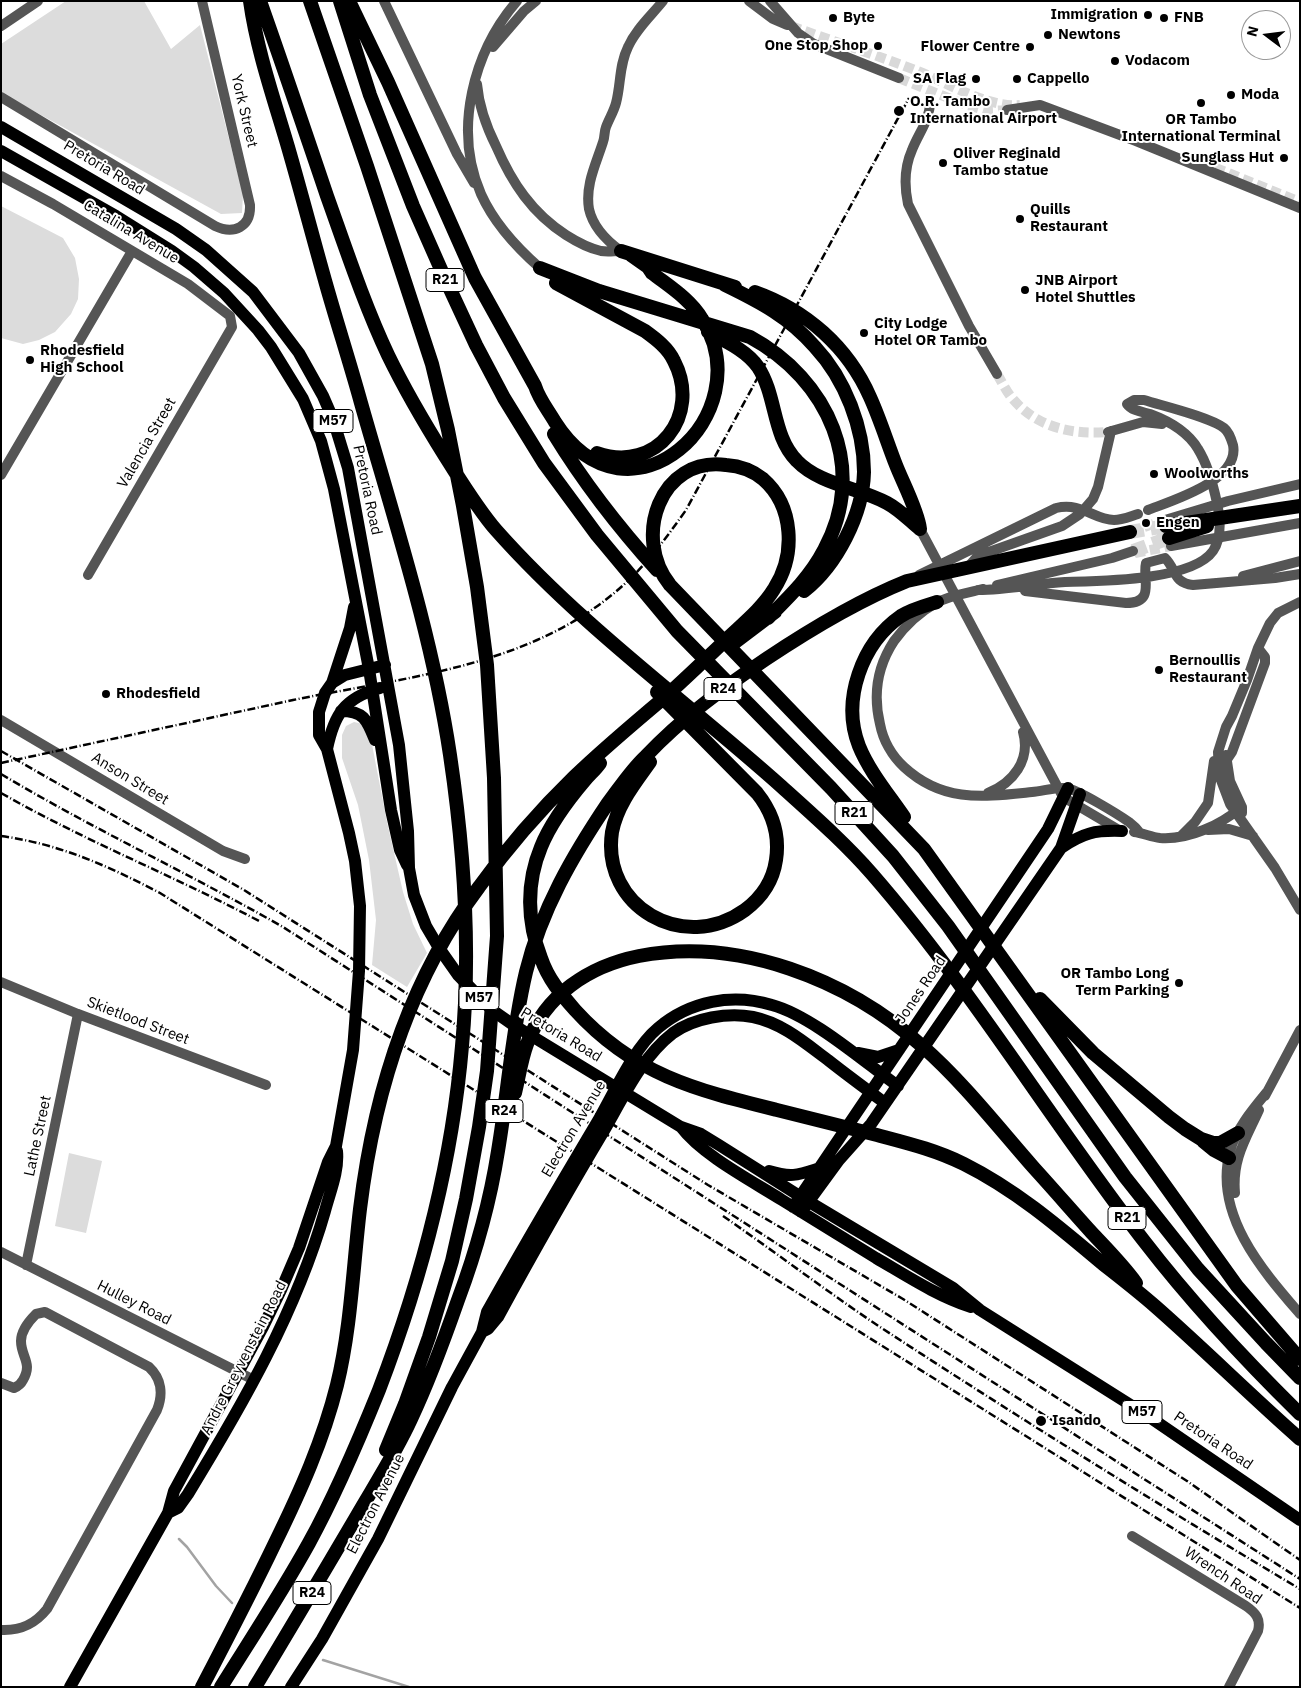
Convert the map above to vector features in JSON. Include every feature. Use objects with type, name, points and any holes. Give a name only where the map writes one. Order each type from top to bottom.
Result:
[{"type":"highway","points":[[221,1687],[310,1542],[347,1466],[394,1350],[416,1283],[435,1211],[450,1137],[462,1045],[466,958],[463,880],[455,789],[437,686],[424,626],[307,218],[258,40],[250,1]]},
{"type":"highway","points":[[260,1],[352,268],[387,353],[411,398],[461,481],[493,527],[556,592],[627,655],[628,660],[749,784],[765,803],[776,828],[778,840],[770,879],[765,890],[750,906],[729,920],[707,927],[686,928],[662,922],[643,910],[627,895],[616,874],[611,845],[616,818],[626,796],[663,740]]},
{"type":"highway","points":[[310,1],[432,364],[448,430],[477,587],[487,665],[494,778],[497,936],[487,1062],[479,1127],[452,1261],[429,1338],[367,1498]]},
{"type":"highway","name":"R21","points":[[340,1],[370,95],[413,206],[442,274],[504,398],[544,463],[597,535],[677,631],[831,788],[893,856],[948,926],[1125,1177],[1198,1269],[1300,1378]]},
{"type":"highway","points":[[349,1],[388,82],[476,278],[541,400],[567,439],[582,454],[601,463],[624,469],[649,466],[675,455],[696,434],[705,420],[715,391],[716,358],[712,336],[703,319],[691,304],[652,273],[648,267],[626,253]]},
{"type":"highway","points":[[626,253],[768,296],[812,321],[833,342],[856,370],[870,396],[908,496],[918,516],[920,530]]},
{"type":"highway","points":[[535,386],[544,394],[580,443],[595,452],[611,457],[635,456],[656,447],[674,428],[681,409],[683,394],[678,368],[658,340],[562,286],[540,268]]},
{"type":"highway","points":[[540,268],[599,292],[750,337],[786,361],[805,380],[826,412],[835,431],[842,464],[842,486],[838,518],[824,550],[811,572],[768,618]]},
{"type":"highway","points":[[476,278],[483,303],[500,340],[541,414],[628,539],[772,692],[924,849]]},
{"type":"highway","points":[[725,284],[764,304],[784,317],[816,347],[830,365],[851,407],[862,451],[864,471],[858,503],[852,522],[836,556],[825,572],[812,585],[768,618]]},
{"type":"highway","points":[[680,317],[744,353],[758,367],[765,380],[777,423],[788,450],[798,462],[818,476],[886,502],[920,530]]},
{"type":"highway","points":[[668,582],[656,560],[652,528],[655,512],[662,496],[684,474],[706,465],[718,464],[740,467],[756,474],[777,494],[784,505],[788,518],[789,534],[784,569],[776,588],[747,620],[687,677]]},
{"type":"highway","points":[[1168,532],[1231,517],[1300,506]]},
{"type":"highway","points":[[907,580],[1130,532]]},
{"type":"highway","name":"R24","points":[[255,1687],[389,1462],[412,1418],[459,1299],[484,1220],[499,1148],[520,996],[536,937],[558,885],[597,820],[631,772],[663,740],[715,694],[788,645],[841,613],[907,580]]},
{"type":"highway","points":[[937,602],[915,609],[901,617],[872,644],[859,671],[854,700],[854,729],[859,746],[924,849],[967,906],[1006,964],[1237,1286],[1300,1359]]},
{"type":"highway","name":"R24","points":[[202,1687],[256,1583],[295,1502],[309,1471],[330,1411],[345,1344],[371,1133],[382,1090],[403,1026],[438,951],[474,893],[520,834],[573,778],[687,677],[768,618]]},
{"type":"highway","name":"R21","points":[[639,670],[730,741],[809,811],[871,872],[975,1006],[1146,1245],[1193,1301],[1272,1387],[1300,1414]]},
{"type":"highway","points":[[610,744],[596,768],[558,814],[535,862],[531,879],[530,908],[534,939],[544,968],[558,990],[584,1021],[610,1043],[666,1078],[724,1097],[939,1152],[998,1183],[1049,1218],[1156,1307],[1300,1439]]},
{"type":"highway","points":[[484,1220],[502,1162],[527,1043],[534,1027],[550,1005],[562,992],[587,974],[614,962],[645,955],[699,952],[729,954],[760,960],[797,972],[855,998],[887,1018],[938,1061],[1133,1278],[1156,1307]]},
{"type":"highway","points":[[1017,979],[1032,991],[1093,1053],[1169,1117],[1214,1150],[1229,1158]]},
{"type":"highway","points":[[1201,1139],[1220,1143],[1238,1133]]},
{"type":"main road","name":"Pretoria Road","points":[[1,127],[176,230],[206,250],[252,292],[286,334],[323,396],[348,468],[389,685],[399,745],[406,807],[409,868],[414,895],[426,926],[438,948],[476,996],[512,1024],[597,1076],[681,1127],[701,1134],[756,1167],[801,1204],[907,1277],[951,1300],[980,1310],[1148,1416],[1300,1520]]},
{"type":"main road","name":"Pretoria Road","points":[[1,150],[116,216],[194,267],[218,288],[258,330],[299,392],[321,441],[334,489],[356,596],[400,850],[409,868]]},
{"type":"main road","name":"Andre Greyvenstein Road","points":[[168,1513],[178,1508],[188,1494],[279,1333],[305,1271],[333,1182],[337,1155],[336,1146],[353,1050],[361,940],[360,906],[355,861],[327,749],[320,735],[318,720],[321,702],[332,683],[350,628],[356,596]]},
{"type":"main road","points":[[332,683],[345,675],[385,665]]},
{"type":"main road","name":"Andre Greyvenstein Road","points":[[327,749],[333,726],[341,712],[360,695],[389,685]]},
{"type":"main road","points":[[341,712],[358,713],[366,720],[384,766]]},
{"type":"main road","name":"Jones Road","points":[[801,1204],[820,1168],[853,1117],[1048,829],[1063,791]]},
{"type":"main road","points":[[801,1204],[866,1130],[885,1104],[1061,848],[1078,799]]},
{"type":"main road","points":[[1061,848],[1075,838],[1093,832],[1104,830],[1122,832]]},
{"type":"main road","name":"Electron Avenue","points":[[291,1687],[322,1638],[369,1556],[452,1388],[482,1332],[487,1312],[570,1165],[640,1050],[659,1027],[683,1012],[708,1002],[730,999],[757,1001],[798,1016],[898,1086]]},
{"type":"main road","name":"Electron Avenue","points":[[482,1332],[488,1329],[498,1317],[580,1170],[644,1064],[663,1042],[675,1032],[700,1021],[729,1015],[766,1020],[792,1033],[885,1104]]},
{"type":"main road","points":[[849,1050],[878,1057],[889,1055],[901,1048]]},
{"type":"main road","points":[[849,1076],[857,1093],[853,1117]]},
{"type":"main road","name":"Pretoria Road","points":[[681,1127],[688,1137],[713,1156],[801,1204]]},
{"type":"main road","name":"Andre Greyvenstein Road","points":[[70,1687],[168,1513],[174,1491],[263,1327],[299,1248],[328,1162],[336,1146]]},
{"type":"main road","points":[[756,1167],[789,1176],[804,1174],[820,1168]]},
{"type":"street","points":[[3,22],[38,1]]},
{"type":"street","name":"York Street","points":[[1,97],[215,226],[226,230],[237,229],[242,226],[248,217],[250,205],[202,1]]},
{"type":"street","points":[[384,1],[457,154],[492,214],[512,241],[540,268]]},
{"type":"street","points":[[480,192],[472,164],[469,125],[472,89],[491,39],[517,1]]},
{"type":"street","points":[[536,1],[502,35],[478,71],[478,96],[483,116],[507,172],[528,203],[546,220],[578,242],[603,251],[626,253]]},
{"type":"street","points":[[626,253],[606,239],[594,221],[588,199],[590,180],[604,140],[605,128],[616,102],[622,60],[632,39],[663,1]]},
{"type":"street","points":[[748,1],[773,19],[788,25]]},
{"type":"street","points":[[770,1],[798,33],[814,44],[899,78]]},
{"type":"street","points":[[930,99],[928,119],[908,160],[904,190],[908,204],[964,317],[997,374]]},
{"type":"street","points":[[1008,110],[1040,105],[1136,140],[1300,208]]},
{"type":"street","name":"Catalina Avenue","points":[[1,176],[53,204],[203,294],[230,316],[232,327]]},
{"type":"street","points":[[1,476],[132,251]]},
{"type":"street","name":"Valencia Street","points":[[88,575],[232,327]]},
{"type":"street","points":[[978,590],[1013,589],[1063,582],[1139,579],[1187,568],[1200,562],[1209,556],[1215,547],[1220,517],[1218,505],[1206,466],[1194,442],[1186,434],[1168,422],[1130,408],[1127,404],[1130,401],[1139,400],[1164,406],[1211,421],[1224,428],[1230,436],[1233,450],[1233,457],[1229,466],[1220,475],[1184,496],[1148,510]]},
{"type":"street","points":[[968,567],[976,558],[986,553],[1049,531],[1072,521],[1080,514],[1092,499],[1098,487],[1110,431],[1140,422],[1147,422],[1166,425],[1186,434]]},
{"type":"street","points":[[1300,484],[1228,502],[1208,523],[1233,534],[1300,523]]},
{"type":"street","points":[[907,580],[1060,507],[1081,509],[1114,520],[1138,514]]},
{"type":"street","points":[[920,530],[1019,717],[1063,791],[1130,823],[1140,833]]},
{"type":"street","points":[[1063,791],[983,796],[960,795],[946,792],[923,782],[899,762],[886,743],[880,728],[876,686],[882,663],[890,647],[904,630],[937,602],[978,590],[1134,552]]},
{"type":"street","points":[[1013,589],[1126,603],[1134,602],[1141,598],[1146,590],[1146,563],[1165,558],[1180,581],[1193,585],[1287,577],[1300,574]]},
{"type":"street","points":[[1210,584],[1300,561]]},
{"type":"street","points":[[1180,836],[1195,822],[1208,803],[1213,769],[1226,727],[1258,648],[1275,616],[1300,602]]},
{"type":"street","points":[[1226,761],[1232,752],[1265,663],[1265,657],[1258,648]]},
{"type":"street","points":[[1232,716],[1226,746],[1226,761],[1239,810],[1243,821],[1290,890],[1300,910]]},
{"type":"street","points":[[983,796],[1004,785],[1015,775],[1022,763],[1026,743],[1019,717]]},
{"type":"street","name":"Anson Street","points":[[1,720],[223,852],[245,859]]},
{"type":"street","points":[[1218,752],[1219,775],[1222,784],[1239,810]]},
{"type":"street","points":[[1078,799],[1122,832],[1140,833],[1162,838],[1190,835],[1204,830],[1239,810]]},
{"type":"street","points":[[1204,830],[1229,829],[1253,836]]},
{"type":"street","name":"Skietlood Street","points":[[1,982],[78,1014],[266,1085]]},
{"type":"street","name":"Lathe Street","points":[[26,1265],[78,1014]]},
{"type":"street","points":[[1235,1216],[1234,1184],[1238,1155],[1266,1092],[1300,1030]]},
{"type":"street","points":[[1266,1092],[1238,1133],[1231,1149],[1228,1172],[1229,1199],[1240,1232],[1257,1262],[1300,1314]]},
{"type":"street","name":"Hulley Road","points":[[1,1252],[254,1380]]},
{"type":"street","points":[[1,1383],[14,1388],[21,1383],[27,1368],[27,1362],[21,1347],[23,1332],[36,1314],[45,1312],[144,1364],[156,1375],[161,1388],[160,1403],[47,1609],[38,1620],[27,1626],[12,1631],[1,1630]]},
{"type":"street","name":"Wrench Road","points":[[1132,1536],[1246,1606],[1258,1617],[1258,1631],[1229,1687]]},
{"type":"shaded area","points":[[66,1],[144,1],[171,49],[200,25],[243,194],[242,213],[221,214],[1,93],[1,44]]},
{"type":"shaded area","points":[[1,206],[63,238],[75,258],[79,279],[78,299],[71,314],[55,332],[39,340],[23,344],[1,338]]},
{"type":"shaded area","points":[[354,722],[363,724],[370,734],[403,892],[413,924],[427,953],[407,987],[372,965],[376,920],[369,860],[358,805],[342,758],[342,735],[346,726]]},
{"type":"shaded area","points":[[69,1153],[102,1161],[86,1233],[55,1226]]},
{"type":"waterway","points":[[179,1539],[232,1603]]},
{"type":"waterway","points":[[323,1660],[409,1687]]},
{"type":"tunnel","points":[[791,26],[884,58],[980,98],[1007,105],[1020,105]]},
{"type":"tunnel","points":[[899,78],[958,102],[988,111],[1007,110]]},
{"type":"tunnel","points":[[1201,162],[1300,202]]},
{"type":"tunnel","points":[[997,374],[1012,398],[1021,408],[1043,422],[1068,430],[1094,433],[1108,432]]},
{"type":"tunnel","points":[[1130,532],[1165,520]]},
{"type":"tunnel","points":[[1130,532],[1166,526]]},
{"type":"tunnel","points":[[1133,551],[1169,538]]},
{"type":"tunnel","points":[[1135,553],[1171,546]]},
{"type":"railway","points":[[1,763],[473,663],[516,649],[557,630],[596,607],[640,569],[686,510],[909,98]]},
{"type":"railway","points":[[1,751],[244,890],[708,1185],[903,1299],[1187,1481],[1300,1560]]},
{"type":"railway","points":[[1,774],[71,814],[283,927],[1300,1579]]},
{"type":"railway","points":[[1,793],[65,827],[259,921]]},
{"type":"railway","points":[[1,836],[64,850],[102,865],[160,893],[1300,1608]]},
{"type":"railway","points":[[723,1216],[858,1312],[929,1359],[1193,1525],[1300,1589]]},
{"type":"place","name":"Immigration","points":[[1148,15]]},
{"type":"place","name":"Byte","points":[[833,18]]},
{"type":"place","name":"FNB","points":[[1164,18]]},
{"type":"place","name":"Newtons","points":[[1048,35]]},
{"type":"place","name":"One Stop Shop","points":[[878,46]]},
{"type":"place","name":"Flower Centre","points":[[1030,47]]},
{"type":"place","name":"Vodacom","points":[[1115,61]]},
{"type":"place","name":"SA Flag","points":[[976,79]]},
{"type":"place","name":"Cappello","points":[[1017,79]]},
{"type":"place","name":"Moda","points":[[1231,95]]},
{"type":"place","name":"OR Tambo International Terminal","points":[[1201,103]]},
{"type":"place","name":"O.R. Tambo International Airport","points":[[899,111]]},
{"type":"place","name":"Sunglass Hut","points":[[1284,158]]},
{"type":"place","name":"Oliver Reginald Tambo statue","points":[[943,163]]},
{"type":"place","name":"Quills Restaurant","points":[[1020,219]]},
{"type":"place","name":"JNB Airport Hotel Shuttles","points":[[1025,290]]},
{"type":"place","name":"City Lodge Hotel OR Tambo","points":[[864,333]]},
{"type":"place","name":"Rhodesfield High School","points":[[30,360]]},
{"type":"place","name":"Woolworths","points":[[1154,474]]},
{"type":"place","name":"Engen","points":[[1146,523]]},
{"type":"place","name":"Bernoullis Restaurant","points":[[1159,670]]},
{"type":"place","name":"Rhodesfield","points":[[106,694]]},
{"type":"place","name":"OR Tambo Long Term Parking","points":[[1179,983]]},
{"type":"place","name":"Isando","points":[[1041,1421]]}]
